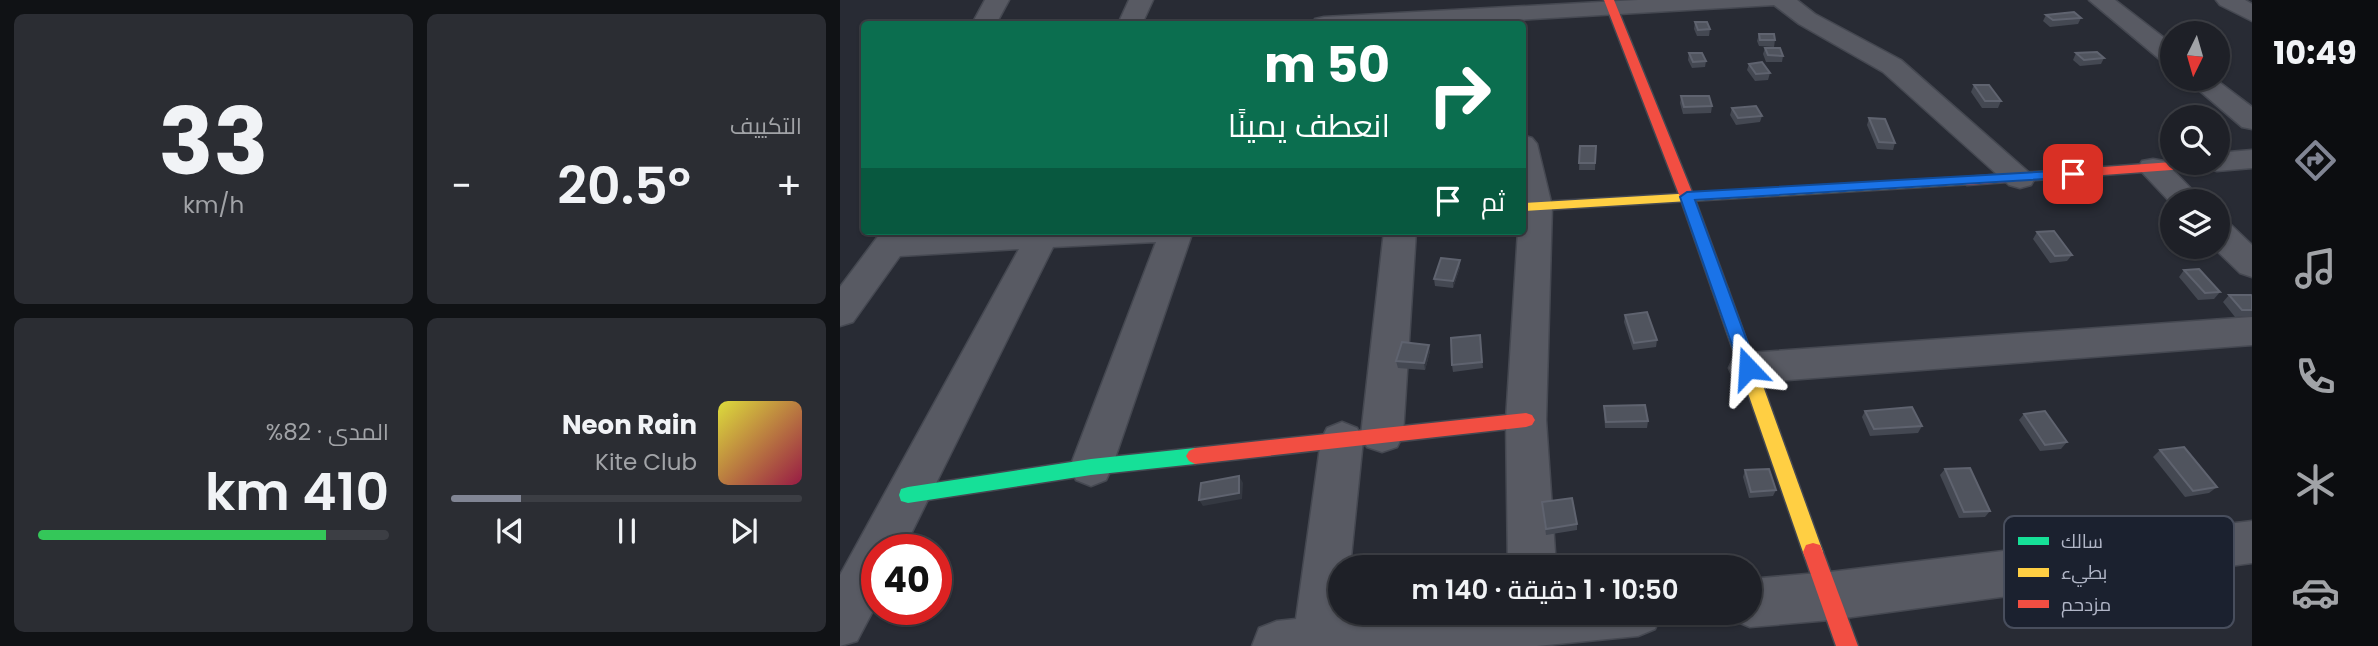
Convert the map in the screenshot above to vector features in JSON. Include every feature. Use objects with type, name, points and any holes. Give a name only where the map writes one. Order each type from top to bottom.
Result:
[{"type":"street","points":[[986,21],[997,0]]},
{"type":"street","points":[[1131,21],[1141,0]]},
{"type":"street","points":[[1340,21],[1341,0]]},
{"type":"street","points":[[1468,21],[1611,5],[1768,0]]},
{"type":"street","points":[[1782,0],[1807,19],[1892,66],[2020,178]]},
{"type":"street","points":[[2101,0],[2160,47]]},
{"type":"street","points":[[2228,0],[2252,14]]},
{"type":"street","points":[[1611,5],[1687,197],[1847,646]]},
{"type":"street","points":[[2214,91],[2252,121]]},
{"type":"street","points":[[2230,161],[2252,159]]},
{"type":"street","points":[[1529,207],[2160,167]]},
{"type":"street","points":[[2153,168],[2175,189]]},
{"type":"street","points":[[1526,180],[1529,207],[1526,419],[1532,555]]},
{"type":"street","points":[[840,313],[894,238],[1006,235]]},
{"type":"street","points":[[887,534],[1043,235]]},
{"type":"street","points":[[1091,467],[1176,235]]},
{"type":"street","points":[[1399,235],[1362,437],[1297,644],[1536,627]]},
{"type":"street","points":[[2230,244],[2252,265]]},
{"type":"street","points":[[1748,368],[2252,331]]},
{"type":"street","points":[[908,495],[1091,467],[1526,419]]},
{"type":"street","points":[[2234,544],[2252,542]]},
{"type":"street","points":[[1762,602],[2004,574]]},
{"type":"street","points":[[840,624],[861,584]]},
{"type":"building","points":[[2074,12],[2081,18],[2053,20],[2046,15]]},
{"type":"building","points":[[1695,22],[1707,22],[1710,29],[1698,30]]},
{"type":"building","points":[[1759,34],[1774,34],[1775,40],[1760,40]]},
{"type":"building","points":[[1765,48],[1780,48],[1783,56],[1768,55]]},
{"type":"building","points":[[2097,52],[2104,58],[2084,60],[2076,53]]},
{"type":"building","points":[[1689,53],[1702,53],[1706,61],[1693,62]]},
{"type":"building","points":[[1762,62],[1770,73],[1756,74],[1749,64]]},
{"type":"building","points":[[1974,85],[1989,85],[2001,101],[1985,101]]},
{"type":"building","points":[[1681,96],[1709,96],[1712,106],[1684,107]]},
{"type":"building","points":[[1756,106],[1762,116],[1738,118],[1732,108]]},
{"type":"building","points":[[1869,118],[1885,119],[1895,143],[1879,142]]},
{"type":"building","points":[[1580,146],[1596,146],[1595,163],[1579,163]]},
{"type":"building","points":[[2054,231],[2072,255],[2055,256],[2037,232]]},
{"type":"building","points":[[1441,258],[1460,260],[1453,281],[1434,279]]},
{"type":"building","points":[[2199,269],[2220,292],[2205,293],[2184,270]]},
{"type":"building","points":[[2229,295],[2251,295],[2252,310],[2242,310]]},
{"type":"building","points":[[1647,312],[1657,340],[1634,343],[1625,315]]},
{"type":"building","points":[[1480,335],[1482,362],[1452,365],[1451,338]]},
{"type":"building","points":[[1402,342],[1429,345],[1424,363],[1396,361]]},
{"type":"building","points":[[1645,405],[1648,421],[1606,422],[1604,406]]},
{"type":"building","points":[[1912,407],[1922,426],[1874,429],[1865,411]]},
{"type":"building","points":[[2045,411],[2067,442],[2045,445],[2024,414]]},
{"type":"building","points":[[2184,447],[2217,487],[2193,491],[2160,450]]},
{"type":"building","points":[[1970,468],[1990,511],[1964,512],[1945,469]]},
{"type":"building","points":[[1769,469],[1776,490],[1751,492],[1745,470]]},
{"type":"building","points":[[1239,476],[1239,493],[1199,500],[1201,483]]},
{"type":"building","points":[[1572,498],[1577,524],[1546,529],[1542,502]]},
{"type":"traffic: fast","points":[[908,495],[1091,467],[1195,456]]},
{"type":"traffic: slow","points":[[1526,207],[1967,181]]},
{"type":"traffic: slow","points":[[1720,289],[1813,552]]},
{"type":"traffic: jam","points":[[1609,0],[1687,197],[1720,289]]},
{"type":"traffic: jam","points":[[1967,181],[2160,167]]},
{"type":"traffic: jam","points":[[1195,456],[1526,420]]},
{"type":"traffic: jam","points":[[1813,552],[1847,646]]},
{"type":"route","points":[[1748,368],[1687,197],[2073,174]]}]
